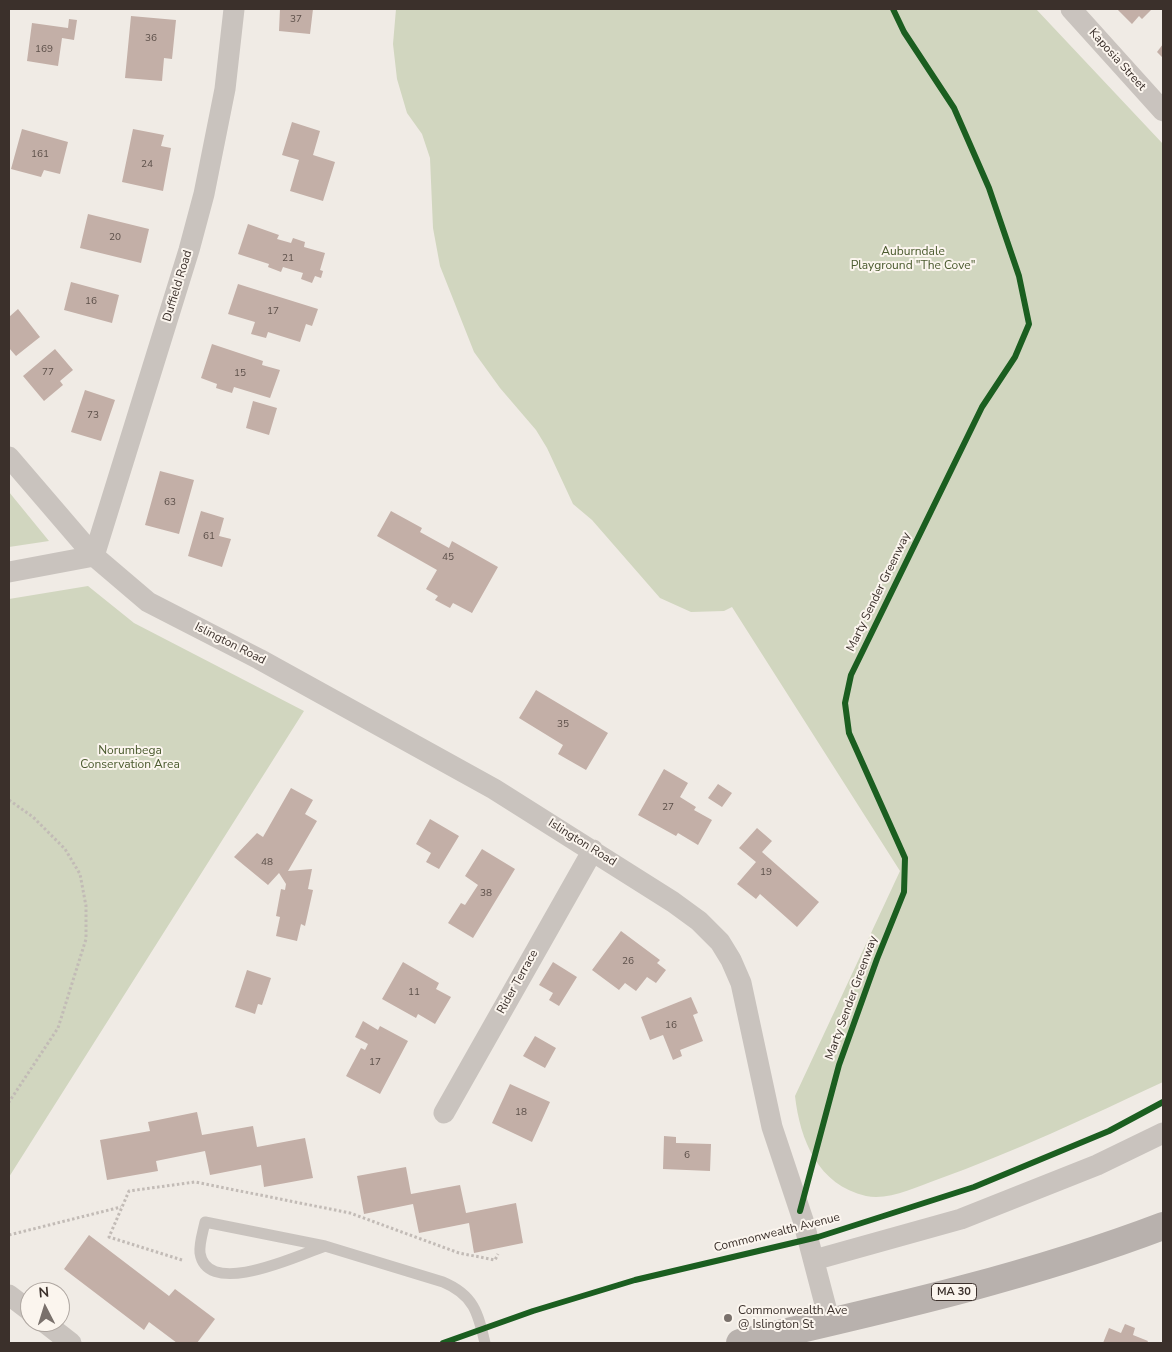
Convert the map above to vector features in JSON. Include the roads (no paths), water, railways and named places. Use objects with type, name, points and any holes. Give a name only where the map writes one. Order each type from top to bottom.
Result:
[{"type":"main road","name":"MA 30","points":[[740,1343],[830,1323],[988,1283],[1163,1226]]},
{"type":"street","name":"Duffield Road","points":[[94,556],[189,250],[204,194],[224,89],[234,9]]},
{"type":"street","name":"Kaposia Street","points":[[1071,9],[1163,111]]},
{"type":"street","name":"Islington Road","points":[[9,457],[94,556],[148,602],[334,700],[494,789],[673,902],[699,921],[720,942],[731,960],[746,1002],[772,1127],[791,1181],[830,1323]]},
{"type":"street","points":[[9,572],[94,556]]},
{"type":"street","name":"Rider Terrace","points":[[444,1113],[593,850]]},
{"type":"street","points":[[814,1260],[961,1219],[1096,1165],[1163,1133]]},
{"type":"street","points":[[9,1295],[20,1303]]},
{"type":"street","points":[[57,1332],[71,1343]]},
{"type":"lane","points":[[325,1246],[256,1270],[229,1274],[217,1273],[209,1269],[200,1252],[205,1222],[325,1246],[455,1287],[472,1302],[485,1343]]},
{"type":"place","name":"Commonwealth Ave @ Islington St","points":[[728,1318]]},
{"type":"park label","name":"Auburndale Playground \"The Cove\"","points":[[913,259]]},
{"type":"park label","name":"Norumbega Conservation Area","points":[[130,758]]}]
